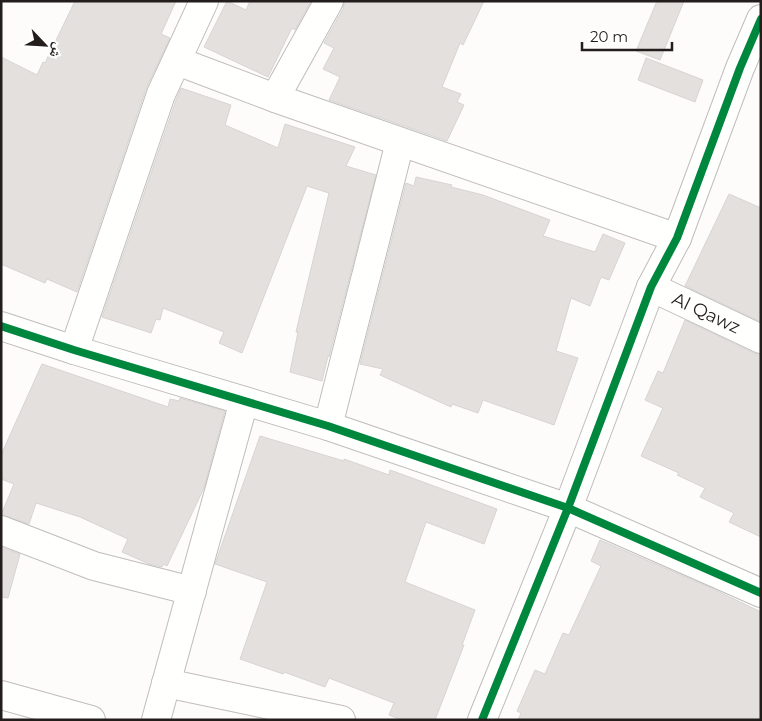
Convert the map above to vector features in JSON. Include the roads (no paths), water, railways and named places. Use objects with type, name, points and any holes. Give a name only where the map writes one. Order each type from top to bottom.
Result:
[{"type":"street","points":[[74,350],[160,94],[204,1]]},
{"type":"street","points":[[275,98],[329,1]]},
{"type":"street","points":[[482,720],[568,508],[651,287],[677,238],[750,72],[761,19]]},
{"type":"street","points":[[177,61],[275,98],[677,238]]},
{"type":"street","points":[[328,426],[400,142]]},
{"type":"street","name":"Al Qawz","points":[[651,287],[761,339]]},
{"type":"street","points":[[1,326],[74,350],[328,426],[568,508],[761,594]]},
{"type":"street","points":[[156,720],[244,401]]},
{"type":"street","points":[[1,530],[94,566],[192,592]]},
{"type":"street","points":[[166,683],[341,720]]},
{"type":"street","points":[[1,695],[91,720]]}]
